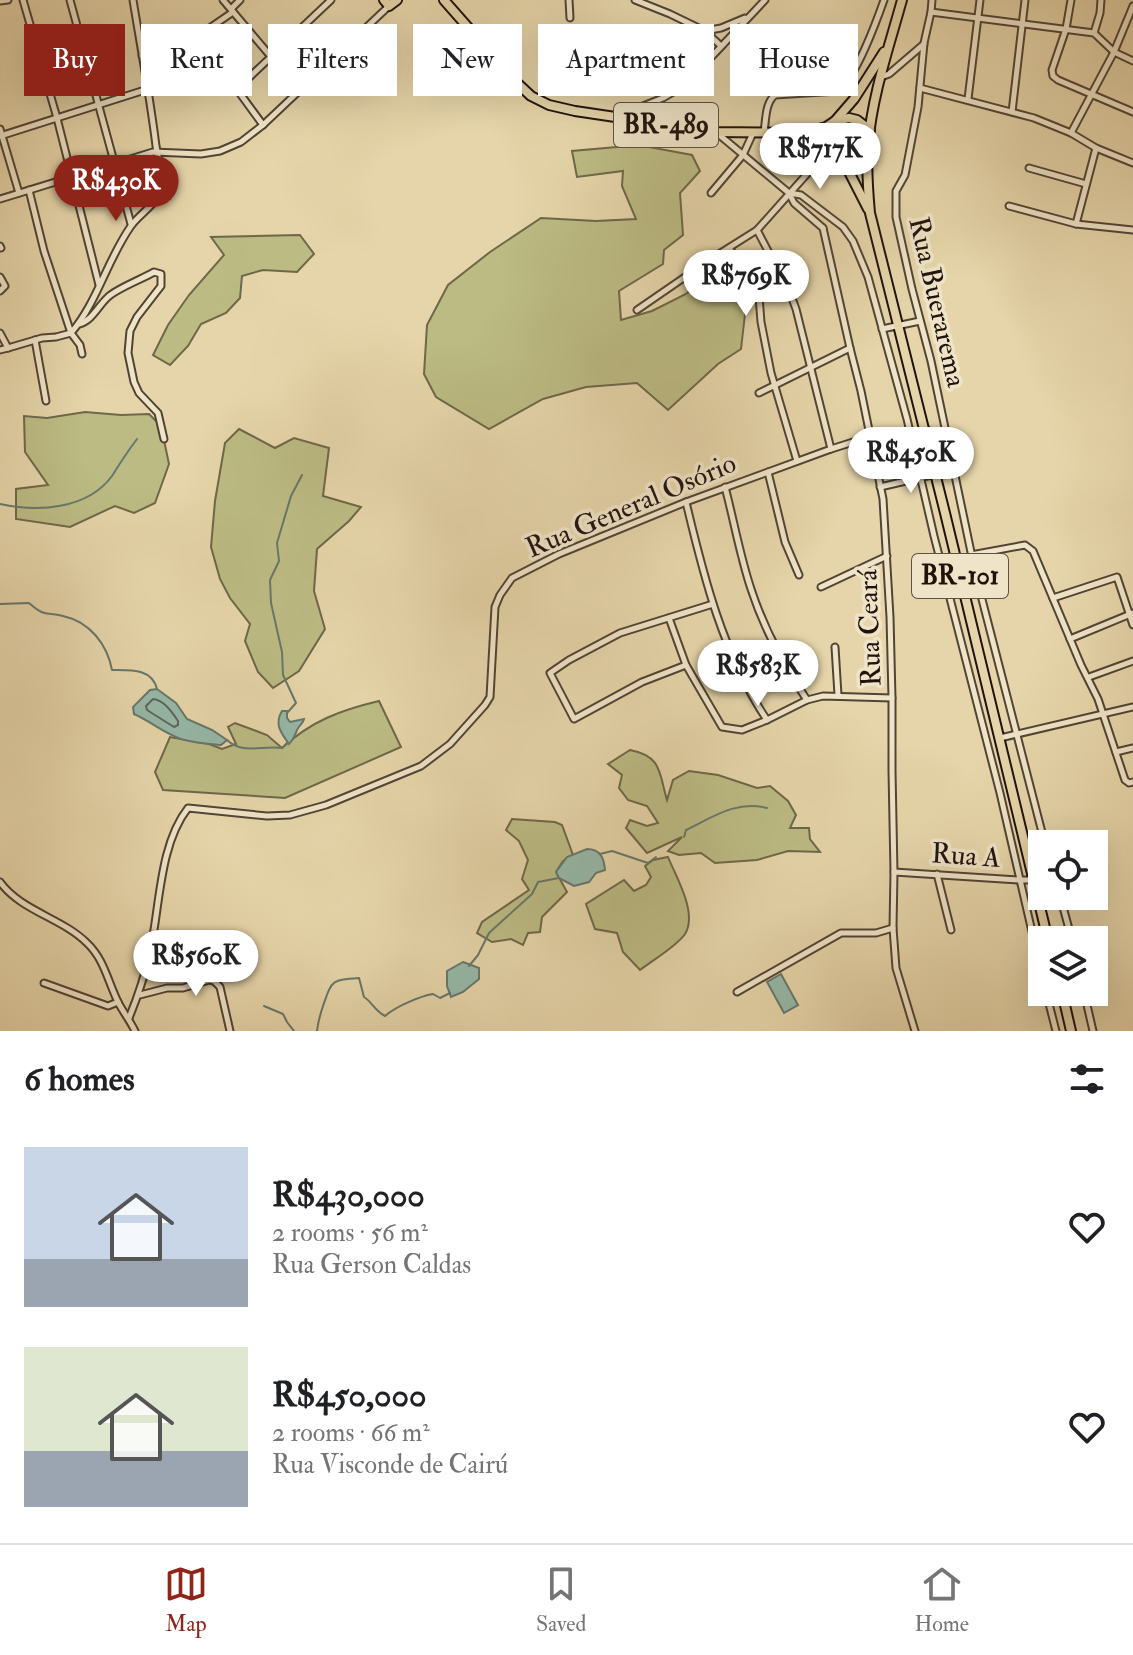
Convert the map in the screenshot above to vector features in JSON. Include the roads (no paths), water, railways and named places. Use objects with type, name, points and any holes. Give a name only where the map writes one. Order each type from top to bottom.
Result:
[{"type":"main road","name":"BR-489","points":[[444,0],[516,82],[539,101],[559,108],[716,132],[805,133],[826,127],[854,99],[889,45]]},
{"type":"main road","name":"BR-101","points":[[902,0],[880,77],[870,130],[870,213],[1028,852]]},
{"type":"main road","points":[[835,121],[857,120],[870,130]]},
{"type":"main road","points":[[825,141],[826,127]]},
{"type":"main road","name":"BR-489","points":[[805,133],[834,147],[870,213]]},
{"type":"main road","points":[[834,147],[851,153],[868,144]]},
{"type":"main road","points":[[1065,1006],[1071,1031]]},
{"type":"street","points":[[0,1],[8,0]]},
{"type":"street","points":[[23,0],[57,118],[99,286]]},
{"type":"street","points":[[70,0],[131,225]]},
{"type":"street","points":[[133,0],[141,50]]},
{"type":"street","points":[[223,0],[268,54]]},
{"type":"street","points":[[214,24],[232,11],[240,0]]},
{"type":"street","points":[[306,24],[331,0]]},
{"type":"street","points":[[569,0],[570,18]]},
{"type":"street","points":[[635,0],[691,24]]},
{"type":"street","points":[[615,117],[676,91],[695,76],[765,0]]},
{"type":"street","points":[[764,133],[771,97],[838,91],[845,86],[884,0]]},
{"type":"street","name":"Rua Buerarema","points":[[932,0],[918,107],[905,175],[896,191],[895,200],[900,237],[931,361],[971,555],[1041,830]]},
{"type":"street","points":[[968,99],[980,0]]},
{"type":"street","points":[[1012,112],[1025,0]]},
{"type":"street","points":[[1071,0],[1053,76],[1133,112]]},
{"type":"street","points":[[1094,33],[1101,0]]},
{"type":"street","points":[[368,24],[390,2]]},
{"type":"street","points":[[1071,133],[1114,52],[1133,6]]},
{"type":"street","points":[[931,12],[1094,33],[1114,52],[1133,61]]},
{"type":"street","points":[[714,29],[749,17]]},
{"type":"street","points":[[714,39],[721,46]]},
{"type":"street","points":[[880,77],[889,74],[924,43]]},
{"type":"street","points":[[252,75],[268,61]]},
{"type":"street","points":[[920,88],[1034,118],[1133,163]]},
{"type":"street","points":[[19,193],[1,133],[141,91]]},
{"type":"street","points":[[0,350],[71,333],[94,301],[131,225],[160,192],[149,96]]},
{"type":"street","points":[[242,96],[263,125]]},
{"type":"street","points":[[0,199],[157,151],[201,154],[220,151],[241,142],[295,96]]},
{"type":"street","points":[[716,132],[789,193],[794,203],[823,228],[837,223]]},
{"type":"street","points":[[711,193],[743,155],[753,133]]},
{"type":"street","points":[[1076,224],[1096,148]]},
{"type":"street","points":[[637,310],[757,230],[823,156]]},
{"type":"street","points":[[1029,168],[1086,184]]},
{"type":"street","points":[[29,190],[44,251],[71,333],[80,345],[82,354]]},
{"type":"street","points":[[789,193],[801,195],[847,232],[859,252],[868,277],[922,478],[1030,926]]},
{"type":"street","points":[[1009,206],[1076,224],[1133,230]]},
{"type":"street","name":"Rua Ceará","points":[[823,228],[861,391],[884,514],[892,698],[893,928],[896,968],[915,1031]]},
{"type":"street","points":[[757,230],[790,293],[831,449]]},
{"type":"street","points":[[729,248],[751,271],[758,284],[761,322],[774,386],[797,461]]},
{"type":"street","points":[[79,324],[86,322],[110,294],[154,272],[161,274],[161,286],[130,331],[128,353],[134,382],[139,393],[158,413],[164,439]]},
{"type":"street","points":[[0,277],[5,286],[0,291]]},
{"type":"street","points":[[882,329],[920,321]]},
{"type":"street","points":[[0,333],[8,348]]},
{"type":"street","points":[[35,340],[46,401]]},
{"type":"street","points":[[759,393],[850,348]]},
{"type":"street","points":[[880,487],[936,474],[946,455],[947,442],[923,428]]},
{"type":"street","name":"Rua General Osório","points":[[129,1018],[150,954],[170,844],[180,818],[188,808],[267,816],[290,815],[326,805],[421,766],[450,744],[490,697],[495,607],[512,578],[559,554],[686,502],[869,437]]},
{"type":"street","points":[[768,472],[785,542],[799,575]]},
{"type":"street","points":[[725,487],[758,610],[785,666],[807,700]]},
{"type":"street","points":[[686,502],[698,557],[713,604],[732,654],[767,720]]},
{"type":"street","points":[[971,555],[1025,545],[1033,551],[1104,715],[1125,780],[1133,782]]},
{"type":"street","points":[[821,587],[887,556]]},
{"type":"street","points":[[1053,598],[1116,577],[1133,625]]},
{"type":"street","points":[[686,665],[642,682],[574,719],[550,673],[620,633],[713,604]]},
{"type":"street","points":[[1070,639],[1131,613]]},
{"type":"street","points":[[669,618],[686,665],[722,727],[742,730],[807,700],[823,696],[892,698]]},
{"type":"street","points":[[835,647],[838,695]]},
{"type":"street","points":[[1088,678],[1133,661]]},
{"type":"street","points":[[975,699],[990,699]]},
{"type":"street","points":[[1000,738],[1133,707]]},
{"type":"street","points":[[1116,752],[1133,748]]},
{"type":"street","name":"Rua A","points":[[894,872],[1028,880]]},
{"type":"street","points":[[937,874],[951,930]]},
{"type":"street","points":[[0,882],[9,893],[73,931],[87,943],[104,967],[118,1002],[135,1031]]},
{"type":"street","points":[[737,992],[841,933],[876,933],[893,928]]},
{"type":"street","points":[[139,995],[214,981],[220,987],[230,1031]]},
{"type":"street","points":[[44,983],[108,1006],[118,1002]]},
{"type":"street","points":[[1050,1006],[1056,1031]]},
{"type":"street","points":[[1087,1006],[1093,1031]]},
{"type":"water","points":[[157,689],[176,703],[187,719],[227,740],[221,745],[181,739],[134,714],[133,707],[150,690]]},
{"type":"water","points":[[282,711],[287,711],[290,722],[304,719],[289,744],[279,724]]},
{"type":"water","points":[[587,849],[601,855],[605,870],[596,873],[589,882],[574,886],[559,878],[556,872],[567,857]]},
{"type":"water","points":[[463,962],[479,968],[479,979],[451,997],[447,971]]},
{"type":"water","points":[[781,974],[798,1005],[784,1013],[767,982]]},
{"type":"waterway","points":[[0,504],[45,508],[89,496],[112,476],[137,439]]},
{"type":"waterway","points":[[287,713],[296,703],[283,675],[270,580],[279,561],[277,543],[291,496],[302,475]]},
{"type":"waterway","points":[[0,604],[29,603],[42,612],[81,623],[101,643],[112,670],[133,670],[145,674],[157,689]]},
{"type":"waterway","points":[[227,740],[246,748],[282,748],[287,743]]},
{"type":"waterway","points":[[684,837],[686,830],[725,811],[745,806],[767,808]]},
{"type":"waterway","points":[[600,854],[612,851],[648,863],[656,857]]},
{"type":"waterway","points":[[469,966],[489,933],[532,894],[538,882],[559,878]]},
{"type":"waterway","points":[[317,1031],[328,991],[338,981],[359,978],[364,997],[385,1016],[421,997],[433,994],[440,998],[450,993]]},
{"type":"waterway","points":[[264,1006],[283,1014],[294,1031]]}]
